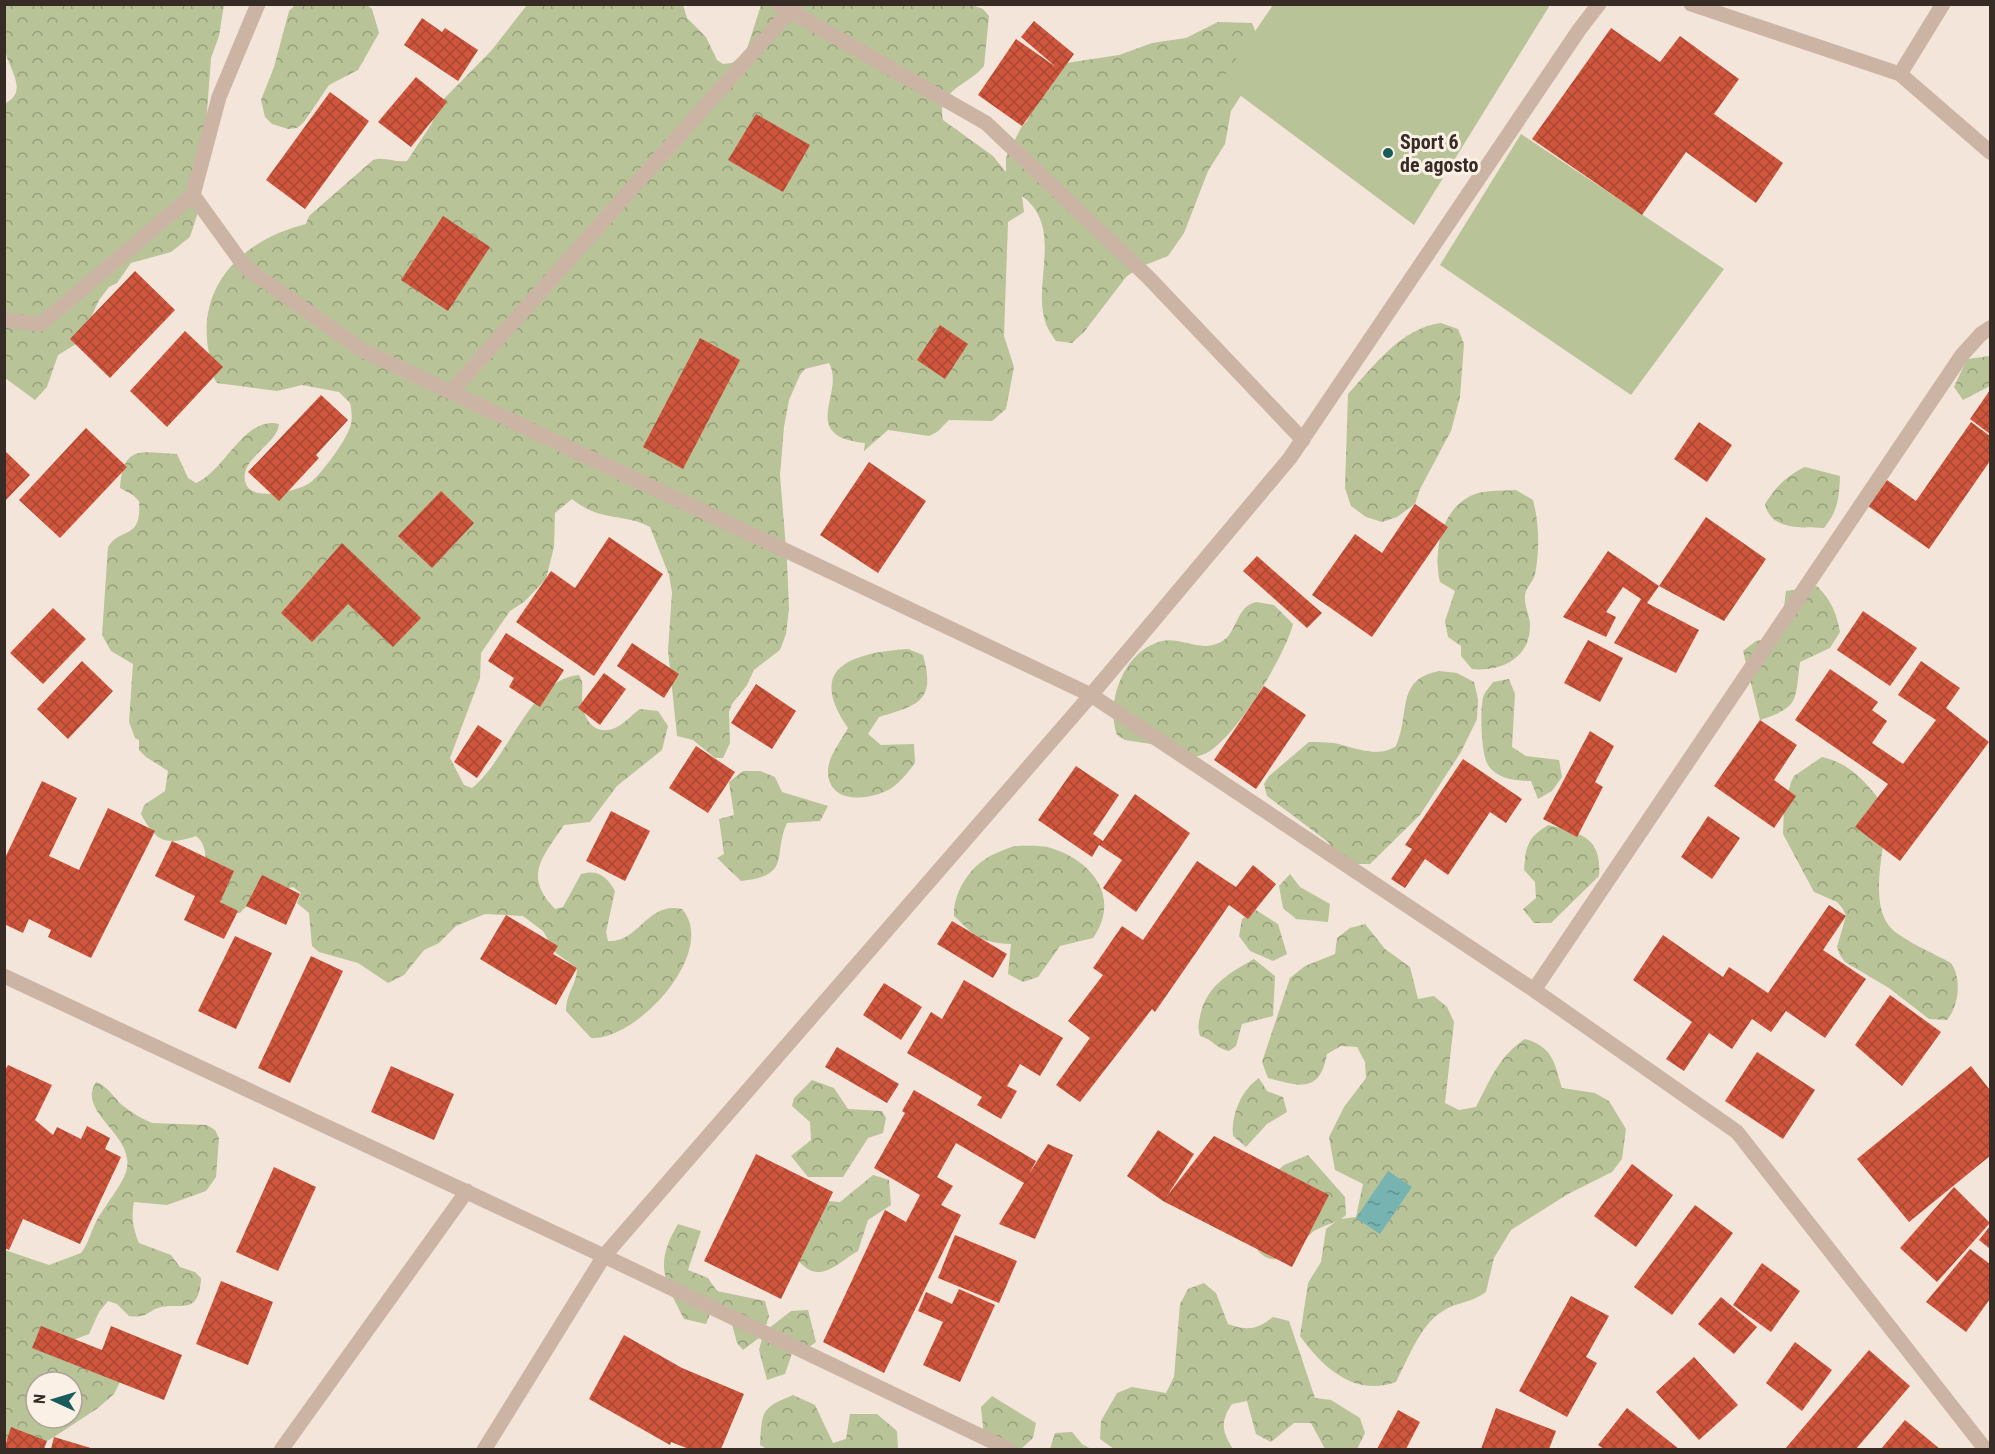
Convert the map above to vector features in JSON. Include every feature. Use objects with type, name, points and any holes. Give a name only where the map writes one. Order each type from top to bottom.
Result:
[{"type":"street","points":[[4,320],[41,324],[193,195],[219,98],[258,4]]},
{"type":"street","points":[[484,1449],[604,1256],[1091,695],[1303,440],[1579,30],[1599,4]]},
{"type":"street","points":[[1691,4],[1900,74],[1990,152]]},
{"type":"street","points":[[1900,74],[1943,4]]},
{"type":"street","points":[[451,392],[788,7],[986,123],[1149,277],[1303,440]]},
{"type":"street","points":[[193,195],[245,267],[362,350],[1091,695],[1534,990],[1737,1132],[1986,1449]]},
{"type":"street","points":[[1534,990],[1962,355],[1981,334],[1990,328]]},
{"type":"street","points":[[4,976],[467,1191],[1007,1449]]},
{"type":"street","points":[[281,1449],[467,1191]]},
{"type":"green space","points":[[969,4],[983,9],[989,16],[984,66],[949,95],[942,110],[943,120],[993,156],[1006,172],[1006,157],[1045,84],[1066,63],[1119,55],[1152,43],[1186,38],[1218,22],[1252,23],[1258,38],[1249,83],[1231,111],[1225,144],[1208,171],[1184,233],[1168,256],[1140,267],[1126,277],[1084,332],[1072,343],[1056,341],[1046,324],[1042,308],[1045,240],[1042,224],[1035,209],[1022,196],[1024,212],[1008,222],[1004,336],[1014,367],[1006,409],[992,421],[949,420],[937,432],[929,436],[888,430],[864,451],[865,443],[845,439],[833,432],[828,423],[833,375],[829,363],[805,369],[800,375],[789,400],[780,475],[789,609],[786,634],[780,650],[754,670],[747,685],[732,704],[729,712],[730,743],[723,758],[715,758],[693,740],[677,736],[668,650],[672,593],[669,575],[650,527],[640,522],[593,511],[572,499],[555,513],[554,547],[546,579],[524,602],[510,611],[481,653],[480,678],[450,758],[464,785],[472,788],[485,776],[533,705],[547,690],[562,680],[579,675],[582,683],[584,713],[596,728],[609,730],[617,727],[640,709],[658,711],[668,726],[662,750],[617,786],[590,822],[564,825],[543,857],[538,877],[545,897],[555,909],[563,907],[581,874],[597,873],[609,881],[615,891],[606,932],[608,941],[628,936],[660,911],[670,908],[682,909],[691,927],[690,947],[682,969],[668,990],[650,1010],[630,1025],[610,1035],[591,1038],[566,1011],[577,968],[556,953],[543,931],[523,916],[485,914],[456,926],[439,943],[424,950],[404,975],[388,983],[358,963],[319,952],[312,946],[309,913],[297,903],[301,893],[293,887],[264,896],[240,913],[231,913],[204,883],[205,851],[196,836],[176,841],[162,839],[152,831],[141,814],[144,805],[165,791],[168,771],[139,750],[139,740],[135,738],[129,722],[133,664],[111,651],[102,635],[108,547],[113,541],[134,528],[139,514],[139,501],[120,488],[125,464],[130,457],[144,452],[177,454],[188,478],[196,483],[206,477],[245,436],[256,428],[267,423],[279,424],[277,432],[251,461],[246,469],[245,477],[247,486],[252,491],[278,493],[297,489],[311,482],[342,443],[350,427],[352,416],[350,403],[339,392],[302,385],[277,391],[217,383],[211,368],[207,328],[210,306],[217,286],[229,268],[263,241],[306,224],[309,216],[373,160],[407,161],[432,123],[436,107],[491,51],[527,5],[683,5],[687,18],[706,37],[717,60],[723,64],[732,63],[746,52],[761,5]]},
{"type":"green space","points":[[5,5],[224,5],[219,36],[211,58],[200,206],[190,237],[171,252],[131,263],[117,283],[109,287],[99,300],[88,324],[86,338],[58,355],[47,387],[35,400],[5,378],[4,104],[12,99],[17,86],[4,44]]},
{"type":"green space","points":[[295,5],[367,5],[372,9],[379,33],[358,70],[329,85],[304,122],[297,128],[288,129],[272,124],[265,117],[261,100],[274,67],[289,11]]},
{"type":"green space","name":"Sport 6 de agosto","points":[[1273,5],[1550,5],[1414,225],[1221,81]]},
{"type":"green space","points":[[1521,134],[1724,269],[1631,395],[1440,265]]},
{"type":"green space","points":[[1441,323],[1458,329],[1464,344],[1460,397],[1451,431],[1420,489],[1415,504],[1397,517],[1382,522],[1366,517],[1351,506],[1345,488],[1348,394],[1401,340],[1427,326]]},
{"type":"green space","points":[[1990,356],[1990,386],[1963,400],[1954,387],[1967,359]]},
{"type":"green space","points":[[1805,467],[1840,476],[1837,504],[1824,528],[1788,526],[1774,519],[1768,513],[1765,504],[1782,482]]},
{"type":"green space","points":[[1516,490],[1533,500],[1538,527],[1538,556],[1535,574],[1525,595],[1530,622],[1529,637],[1525,647],[1512,661],[1493,668],[1472,669],[1461,656],[1461,646],[1448,637],[1445,621],[1455,591],[1440,582],[1438,555],[1440,541],[1444,527],[1458,504],[1469,497],[1487,491]]},
{"type":"green space","points":[[1817,586],[1832,607],[1840,632],[1830,648],[1800,662],[1793,701],[1782,711],[1760,720],[1743,651],[1756,641],[1772,638],[1782,623],[1786,591]]},
{"type":"green space","points":[[1256,602],[1274,605],[1293,624],[1280,657],[1268,678],[1225,738],[1211,750],[1193,756],[1157,745],[1125,740],[1117,735],[1114,722],[1116,693],[1128,666],[1137,655],[1149,646],[1162,641],[1206,646],[1221,642],[1231,633],[1244,609]]},
{"type":"green space","points":[[908,649],[923,655],[927,682],[925,692],[921,699],[905,709],[879,717],[868,734],[881,745],[914,744],[915,763],[893,787],[884,792],[863,797],[843,795],[835,790],[830,782],[828,770],[833,754],[848,728],[836,707],[832,690],[834,677],[841,667],[854,659],[869,654]]},
{"type":"green space","points":[[1439,671],[1457,673],[1474,682],[1478,699],[1477,719],[1461,752],[1420,815],[1370,864],[1352,864],[1337,856],[1328,842],[1267,796],[1264,784],[1269,776],[1309,742],[1334,743],[1373,752],[1389,750],[1396,746],[1410,690],[1425,675]]},
{"type":"green space","points":[[1509,679],[1515,694],[1512,747],[1526,756],[1559,760],[1562,777],[1552,791],[1538,799],[1531,781],[1513,780],[1502,776],[1492,770],[1486,759],[1481,722],[1484,696],[1493,682]]},
{"type":"green space","points":[[1822,757],[1843,765],[1859,777],[1887,810],[1879,876],[1882,910],[1887,924],[1898,934],[1951,963],[1957,976],[1958,992],[1947,1020],[1929,1019],[1889,988],[1845,962],[1840,955],[1837,947],[1846,916],[1843,909],[1837,902],[1814,892],[1783,834],[1784,808],[1794,776]]},
{"type":"green space","points":[[743,771],[760,771],[775,777],[782,792],[828,806],[820,821],[787,823],[778,862],[774,869],[757,878],[741,881],[717,858],[724,854],[719,819],[734,815],[729,782]]},
{"type":"green space","points":[[1548,825],[1579,834],[1593,845],[1599,863],[1599,876],[1551,923],[1534,923],[1523,909],[1536,898],[1535,882],[1524,870],[1526,855],[1529,843]]},
{"type":"green space","points":[[1014,846],[1051,848],[1079,862],[1098,883],[1103,895],[1104,909],[1101,923],[1093,938],[1060,946],[1038,977],[1023,982],[1008,974],[1011,944],[985,940],[954,916],[958,893],[972,871],[987,858]]},
{"type":"green space","points":[[1290,874],[1300,887],[1330,904],[1328,922],[1296,919],[1283,908],[1279,886]]},
{"type":"green space","points":[[1256,910],[1278,924],[1287,954],[1273,961],[1250,951],[1239,936],[1242,919]]},
{"type":"green space","points":[[1365,924],[1385,949],[1410,967],[1418,999],[1434,996],[1447,1007],[1454,1022],[1445,1103],[1459,1110],[1476,1107],[1502,1061],[1525,1039],[1547,1051],[1554,1063],[1562,1088],[1595,1093],[1609,1101],[1626,1129],[1622,1159],[1612,1172],[1568,1194],[1511,1230],[1494,1258],[1486,1292],[1448,1308],[1435,1317],[1415,1343],[1396,1382],[1381,1386],[1367,1386],[1341,1377],[1319,1359],[1300,1336],[1308,1283],[1321,1262],[1326,1229],[1335,1222],[1314,1231],[1292,1251],[1279,1259],[1265,1257],[1258,1251],[1257,1233],[1264,1183],[1284,1165],[1308,1155],[1345,1197],[1346,1215],[1341,1219],[1356,1217],[1363,1184],[1335,1170],[1329,1137],[1344,1107],[1366,1078],[1365,1062],[1357,1047],[1341,1046],[1327,1054],[1319,1076],[1306,1084],[1268,1078],[1262,1062],[1290,978],[1305,966],[1335,954],[1337,938],[1350,928]]},
{"type":"green space","points":[[1254,959],[1275,976],[1273,1016],[1242,1024],[1236,1046],[1229,1051],[1225,1050],[1200,1036],[1198,1027],[1201,1012],[1209,994],[1222,980]]},
{"type":"green space","points":[[1259,1078],[1267,1091],[1283,1097],[1287,1112],[1267,1124],[1246,1147],[1233,1136],[1234,1120],[1242,1096]]},
{"type":"green space","points":[[812,1080],[834,1088],[848,1109],[882,1111],[886,1118],[883,1133],[868,1138],[843,1177],[808,1177],[791,1156],[811,1140],[810,1122],[792,1106],[794,1098]]},
{"type":"green space","points":[[96,1082],[107,1089],[122,1105],[152,1123],[207,1125],[215,1130],[219,1138],[216,1177],[206,1191],[167,1205],[134,1202],[133,1208],[133,1223],[139,1243],[171,1255],[180,1267],[195,1272],[201,1278],[200,1290],[197,1298],[188,1305],[161,1307],[140,1316],[129,1316],[117,1304],[108,1301],[99,1312],[89,1334],[73,1340],[122,1378],[114,1394],[84,1417],[84,1370],[24,1370],[24,1430],[64,1430],[47,1441],[6,1440],[5,1250],[49,1265],[81,1253],[98,1218],[126,1171],[127,1161],[124,1149],[93,1102],[92,1092]]},
{"type":"green space","points":[[873,1175],[889,1180],[891,1205],[868,1220],[858,1251],[827,1270],[812,1271],[805,1267],[797,1259],[814,1200],[840,1202]]},
{"type":"green space","points":[[678,1224],[701,1231],[688,1270],[708,1278],[717,1291],[765,1301],[769,1316],[764,1332],[791,1311],[808,1310],[816,1342],[809,1347],[793,1350],[785,1374],[767,1380],[759,1350],[763,1335],[743,1350],[737,1343],[727,1306],[712,1309],[706,1324],[684,1319],[664,1272],[666,1250]]},
{"type":"green space","points":[[1204,1283],[1216,1293],[1228,1324],[1241,1328],[1252,1328],[1262,1325],[1273,1317],[1289,1321],[1315,1398],[1331,1400],[1360,1418],[1365,1433],[1357,1449],[1325,1449],[1311,1423],[1294,1423],[1271,1442],[1256,1434],[1247,1401],[1232,1404],[1224,1421],[1225,1432],[1233,1449],[1114,1449],[1100,1439],[1101,1421],[1117,1393],[1132,1387],[1166,1393],[1174,1377],[1180,1304],[1188,1289]]},
{"type":"green space","points":[[793,1395],[815,1405],[833,1443],[846,1439],[850,1414],[877,1414],[897,1431],[898,1449],[767,1449],[760,1445],[765,1412]]},
{"type":"green space","points":[[992,1396],[1036,1423],[1033,1438],[1021,1449],[1006,1447],[984,1437],[981,1407]]},
{"type":"green space","points":[[1072,1432],[1082,1444],[1091,1449],[1050,1449],[1055,1433]]},
{"type":"water","points":[[1388,1171],[1412,1187],[1380,1234],[1356,1218]]},
{"type":"building","points":[[422,18],[442,32],[445,28],[478,50],[458,81],[404,45]]},
{"type":"building","points":[[1034,21],[1074,54],[1022,126],[978,95],[1016,39],[1056,67],[1021,37]]},
{"type":"building","points":[[1611,28],[1660,62],[1680,36],[1739,79],[1714,114],[1783,163],[1756,203],[1686,152],[1642,215],[1532,139]]},
{"type":"building","points":[[416,77],[447,102],[411,147],[378,122]]},
{"type":"building","points":[[330,92],[369,121],[305,209],[266,180]]},
{"type":"building","points":[[756,114],[810,145],[783,192],[728,160]]},
{"type":"building","points":[[443,216],[490,247],[448,311],[401,280]]},
{"type":"building","points":[[135,271],[175,310],[110,378],[70,339]]},
{"type":"building","points":[[940,325],[968,344],[945,379],[917,360]]},
{"type":"building","points":[[185,331],[223,367],[167,427],[130,391]]},
{"type":"building","points":[[700,338],[740,360],[683,469],[643,447]]},
{"type":"building","points":[[1990,390],[1990,434],[1970,419]]},
{"type":"building","points":[[321,395],[348,420],[316,455],[319,458],[279,501],[248,472]]},
{"type":"building","points":[[1699,422],[1732,445],[1707,482],[1674,459]]},
{"type":"building","points":[[1971,422],[1990,436],[1990,461],[1929,549],[1868,506],[1887,480],[1916,501]]},
{"type":"building","points":[[86,428],[127,467],[60,538],[19,500]]},
{"type":"building","points":[[4,450],[30,475],[4,502]]},
{"type":"building","points":[[869,462],[926,501],[878,573],[820,535]]},
{"type":"building","points":[[441,491],[474,523],[432,568],[398,536]]},
{"type":"building","points":[[1415,504],[1448,527],[1372,637],[1312,595],[1355,534],[1382,553]]},
{"type":"building","points":[[1706,517],[1766,559],[1724,621],[1659,586]]},
{"type":"building","points":[[609,537],[663,574],[594,676],[516,622],[551,571],[575,588]]},
{"type":"building","points":[[342,543],[421,618],[393,647],[348,604],[312,642],[281,613]]},
{"type":"building","points":[[1608,551],[1659,586],[1647,603],[1699,630],[1676,673],[1614,643],[1641,599],[1623,587],[1606,612],[1616,617],[1606,637],[1563,617]]},
{"type":"building","points":[[1257,556],[1322,613],[1307,628],[1243,571]]},
{"type":"building","points":[[53,608],[86,639],[43,684],[10,653]]},
{"type":"building","points":[[1863,611],[1917,648],[1890,686],[1837,650]]},
{"type":"building","points":[[506,633],[564,670],[540,707],[509,687],[514,678],[488,661]]},
{"type":"building","points":[[1588,640],[1623,658],[1600,702],[1564,683]]},
{"type":"building","points":[[632,643],[679,674],[664,698],[617,666]]},
{"type":"building","points":[[82,661],[113,691],[68,739],[37,709]]},
{"type":"building","points":[[1921,661],[1960,688],[1946,708],[1989,742],[1900,861],[1855,827],[1888,784],[1795,720],[1830,669],[1878,702],[1872,710],[1887,721],[1872,743],[1903,764],[1936,720],[1898,695]]},
{"type":"building","points":[[604,673],[626,689],[600,725],[578,708]]},
{"type":"building","points":[[756,684],[796,711],[772,749],[731,723]]},
{"type":"building","points":[[1264,686],[1306,715],[1256,789],[1214,760]]},
{"type":"building","points":[[1760,720],[1797,745],[1774,780],[1796,796],[1774,828],[1714,786]]},
{"type":"building","points":[[478,725],[502,741],[477,778],[454,762]]},
{"type":"building","points":[[1590,731],[1614,746],[1595,782],[1603,787],[1577,837],[1543,819]]},
{"type":"building","points":[[696,746],[735,772],[708,813],[669,788]]},
{"type":"building","points":[[1463,759],[1522,799],[1506,823],[1490,812],[1448,875],[1425,859],[1405,888],[1391,879],[1412,849],[1405,845]]},
{"type":"building","points":[[1076,766],[1119,795],[1093,834],[1103,841],[1135,794],[1190,833],[1136,912],[1103,888],[1122,860],[1099,845],[1092,857],[1038,820]]},
{"type":"building","points":[[42,781],[77,798],[49,856],[79,870],[108,808],[155,831],[91,958],[48,937],[51,930],[29,919],[23,933],[4,924],[4,860]]},
{"type":"building","points":[[611,811],[650,831],[625,881],[586,861]]},
{"type":"building","points":[[1708,816],[1740,838],[1712,879],[1681,857]]},
{"type":"building","points":[[172,841],[234,871],[220,902],[238,911],[224,939],[184,920],[195,896],[155,876]]},
{"type":"building","points":[[1197,861],[1236,887],[1253,865],[1276,884],[1248,919],[1229,905],[1155,1012],[1152,1009],[1080,1102],[1056,1085],[1090,1038],[1068,1021],[1103,975],[1093,968],[1122,926],[1143,940]]},
{"type":"building","points":[[262,875],[300,894],[286,925],[246,906]]},
{"type":"building","points":[[1829,905],[1846,916],[1823,950],[1866,979],[1825,1038],[1786,1011],[1771,1032],[1752,1019],[1732,1049],[1709,1033],[1684,1071],[1666,1059],[1692,1022],[1633,980],[1663,935],[1723,977],[1729,967],[1768,993]]},
{"type":"building","points":[[506,915],[558,946],[553,954],[577,968],[556,1005],[480,959]]},
{"type":"building","points":[[952,921],[1007,954],[993,978],[937,944]]},
{"type":"building","points":[[235,936],[272,953],[236,1029],[198,1011]]},
{"type":"building","points":[[311,956],[343,971],[290,1083],[258,1068]]},
{"type":"building","points":[[964,980],[1063,1038],[1040,1076],[1020,1064],[1007,1086],[1017,1091],[1001,1119],[977,1105],[982,1097],[907,1053],[931,1012],[942,1019]]},
{"type":"building","points":[[884,983],[922,1007],[901,1040],[863,1015]]},
{"type":"building","points":[[1890,995],[1941,1032],[1902,1086],[1855,1045]]},
{"type":"building","points":[[837,1047],[899,1084],[887,1103],[825,1067]]},
{"type":"building","points":[[1757,1052],[1815,1090],[1783,1139],[1725,1101]]},
{"type":"building","points":[[8,1065],[52,1085],[35,1120],[53,1135],[57,1127],[81,1139],[87,1126],[110,1138],[105,1149],[121,1157],[80,1244],[23,1219],[9,1250],[4,1248],[4,1072]]},
{"type":"building","points":[[391,1066],[454,1094],[434,1140],[371,1112]]},
{"type":"building","points":[[1971,1066],[1990,1090],[1990,1156],[1909,1222],[1857,1159]]},
{"type":"building","points":[[914,1090],[1036,1161],[1029,1174],[1048,1144],[1073,1155],[1035,1239],[999,1224],[1024,1183],[956,1143],[937,1177],[953,1186],[941,1205],[961,1215],[884,1373],[823,1342],[885,1210],[906,1222],[920,1195],[874,1168],[905,1113],[902,1111]]},
{"type":"building","points":[[1158,1130],[1194,1154],[1167,1196],[1214,1136],[1329,1195],[1292,1267],[1163,1201],[1127,1176]]},
{"type":"building","points":[[756,1154],[833,1192],[781,1299],[704,1261]]},
{"type":"building","points":[[1632,1164],[1673,1195],[1636,1247],[1594,1216]]},
{"type":"building","points":[[274,1167],[316,1187],[278,1271],[236,1252]]},
{"type":"building","points":[[1954,1187],[1990,1223],[1937,1282],[1900,1248]]},
{"type":"building","points":[[1695,1205],[1733,1233],[1672,1315],[1634,1287]]},
{"type":"building","points":[[1990,1226],[1990,1249],[1979,1240]]},
{"type":"building","points":[[955,1235],[1017,1261],[999,1303],[938,1278]]},
{"type":"building","points":[[1970,1249],[1990,1264],[1990,1299],[1966,1332],[1926,1302]]},
{"type":"building","points":[[1762,1263],[1800,1291],[1771,1332],[1733,1305]]},
{"type":"building","points":[[221,1281],[273,1302],[248,1365],[196,1344]]},
{"type":"building","points":[[959,1289],[995,1305],[960,1382],[923,1365],[943,1322],[918,1311],[926,1292],[952,1304]]},
{"type":"building","points":[[1571,1296],[1609,1316],[1586,1357],[1597,1363],[1567,1417],[1519,1391]]},
{"type":"building","points":[[1721,1297],[1757,1327],[1734,1354],[1698,1324]]},
{"type":"building","points":[[41,1326],[102,1350],[111,1326],[182,1355],[164,1400],[32,1348]]},
{"type":"building","points":[[624,1335],[682,1368],[744,1394],[721,1449],[689,1449],[671,1442],[670,1445],[589,1399]]},
{"type":"building","points":[[1795,1342],[1832,1370],[1802,1411],[1766,1383]]},
{"type":"building","points":[[1869,1350],[1910,1386],[1856,1449],[1785,1449]]},
{"type":"building","points":[[1694,1357],[1738,1405],[1699,1440],[1656,1392]]},
{"type":"building","points":[[1496,1408],[1556,1431],[1549,1449],[1481,1449]]},
{"type":"building","points":[[1627,1408],[1679,1449],[1604,1449],[1598,1445]]},
{"type":"building","points":[[1398,1410],[1420,1422],[1406,1449],[1377,1449]]},
{"type":"building","points":[[1905,1420],[1940,1449],[1881,1449]]},
{"type":"building","points":[[11,1427],[47,1441],[44,1449],[4,1449]]},
{"type":"building","points":[[54,1437],[94,1449],[51,1449]]},
{"type":"place","name":"Sport 6 de agosto","points":[[1388,153]]}]
